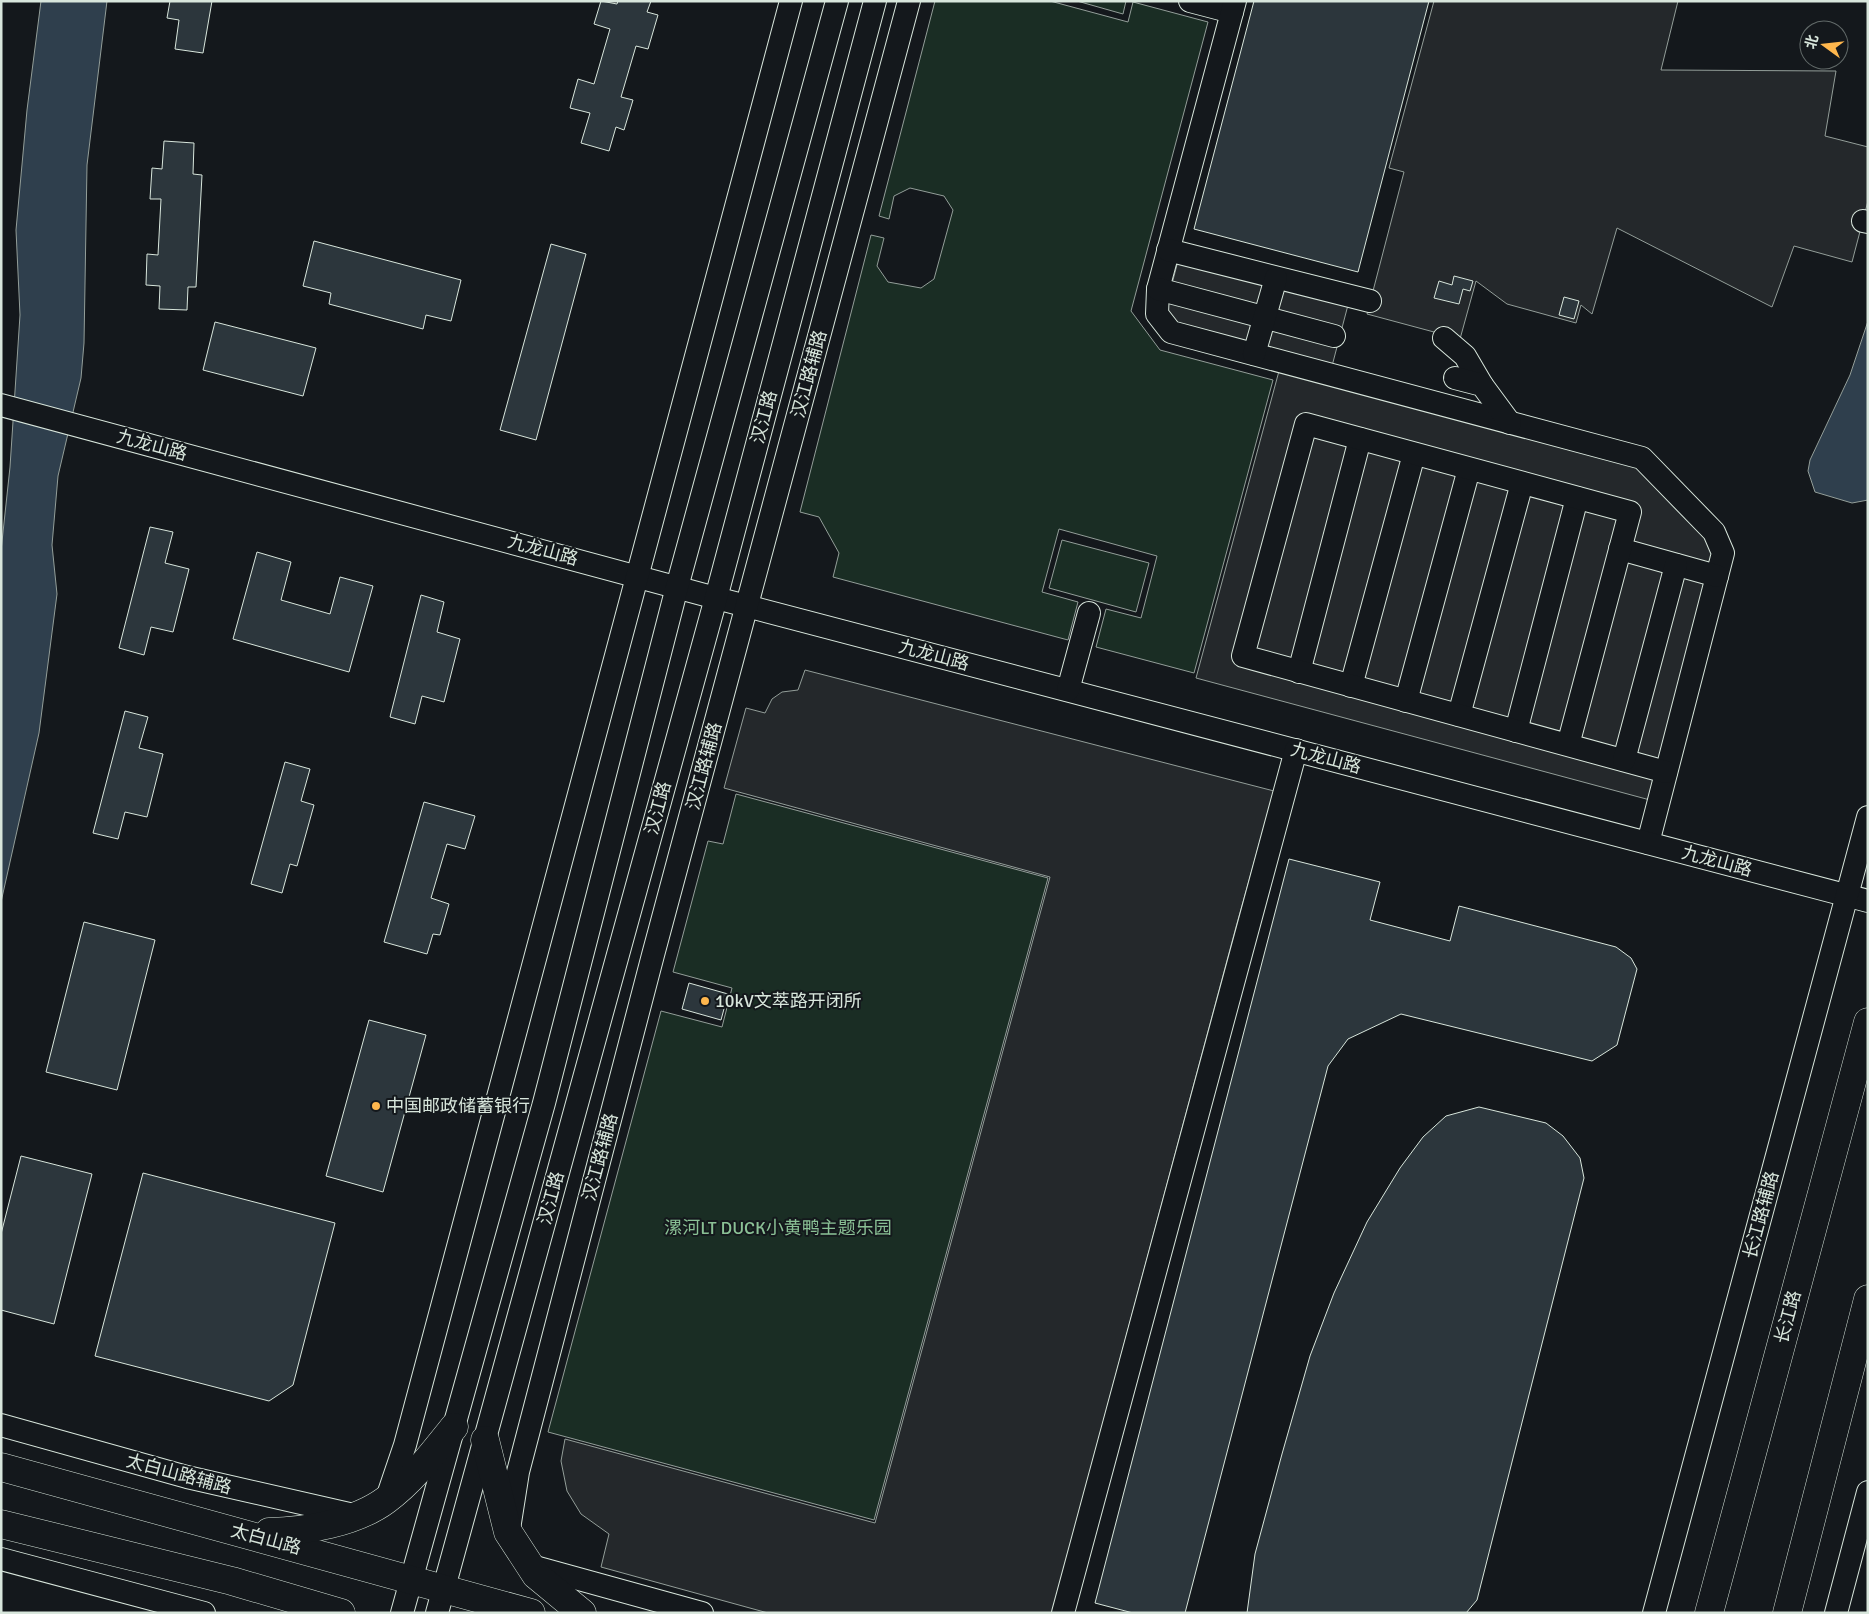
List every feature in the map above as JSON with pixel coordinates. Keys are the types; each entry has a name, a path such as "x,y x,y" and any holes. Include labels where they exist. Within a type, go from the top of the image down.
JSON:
{"main road":[{"name":"长江路","path":"1709,1613 1868,1022"},
{"path":"1787,1613 1868,1299"},
{"path":"246,1533 298,1531 358,1516 386,1501 420,1469 454,1427"},
{"path":"485,1440 508,1532 536,1575 582,1613"},
{"name":"太白山路","path":"1,1467 411,1579 440,1601 531,1613"},
{"path":"1,1524 232,1581 341,1613"},
{"path":"232,1581 275,1613"}],"street":[{"path":"386,1501 410,1427 791,1"},
{"name":"汉江路","path":"402,1613 544,1103 677,586 837,1"},
{"name":"汉江路","path":"440,1601 716,598 876,1"},
{"name":"汉江路辅路","path":"508,1532 518,1472 908,1"},
{"path":"1190,1 1234,7 1158,289 1157,314 1171,332 1642,458 1714,532 1723,553 1648,843"},
{"path":"1168,250 1370,302"},
{"path":"1254,354 1276,278"},
{"path":"1158,289 1334,336"},
{"path":"1444,338 1465,356 1482,385 1510,423"},
{"path":"1455,378 1482,385"},
{"name":"九龙山路","path":"9,407 716,598 1857,898"},
{"path":"1568,745 1630,512 1306,424 1243,656 1666,772"},
{"path":"1299,672 1360,439"},
{"path":"1351,686 1414,454"},
{"path":"1406,701 1469,468"},
{"path":"1459,715 1522,483"},
{"path":"1516,731 1577,498"},
{"path":"1620,549 1717,576"},
{"path":"1624,760 1676,564"},
{"path":"1068,690 1089,614"},
{"path":"1063,1613 1296,750"},
{"name":"长江路辅路","path":"1654,1613 1857,898 1868,817"},
{"name":"太白山路辅路","path":"1,1426 187,1477 358,1516"},
{"path":"1836,1613 1868,1492"},
{"path":"1,1559 204,1613"},
{"path":"528,1565 702,1613"}],"green space":[{"path":"935,1 1050,1 1128,22 1133,2 1208,22 1131,311 1160,350 1273,380 1194,673 1096,647 1106,609 1141,618 1157,556 1059,529 1042,592 1078,602 1068,640 833,577 839,553 819,517 800,512 871,235 884,238 877,266 888,282 921,288 934,279 953,210 944,196 910,188 894,196 889,219 879,216"},
{"path":"1077,1 1126,1 1123,14"},
{"path":"1062,540 1149,563 1136,612 1049,588"},
{"name":"漯河LT DUCK小黄鸭主题乐园","path":"736,794 1048,878 874,1520 548,1432 661,1011 722,1027 732,988 673,972 708,841 723,844"}],"shaded area":[{"path":"1434,1 1678,1 1661,70 1836,71 1825,136 1868,147 1868,201 1852,262 1794,246 1772,307 1617,228 1592,314 1581,305 1576,323 1507,304 1476,281 1460,339 1367,314 1404,172 1389,168"},
{"path":"1178,261 1348,305 1332,366 1176,324 1165,310"},
{"path":"1279,371 1640,468 1707,536 1715,559 1650,800 1196,678"},
{"path":"805,670 1274,791 1052,1613 768,1613 601,1567 609,1534 581,1514 567,1491 561,1461 565,1439 875,1523 1050,877 724,788 746,708 765,713 772,699 782,692 798,690"}],"water":[{"path":"41,1 107,1 87,165 84,343 81,378 58,476 52,545 57,594 39,733 1,902 1,551 10,467 20,315 16,230 27,110"},
{"path":"1868,321 1868,500 1852,503 1815,492 1808,471 1810,460 1850,375"}],"building":[{"path":"170,1 212,1 203,53 175,49 179,20 167,18"},
{"path":"601,1 617,4 618,1 651,1 647,12 658,15 648,49 636,46 621,97 633,100 624,130 616,127 609,151 581,143 590,113 570,108 578,79 594,84 610,29 594,24"},
{"path":"1254,1 1429,1 1358,272 1194,229"},
{"path":"164,141 194,143 193,174 202,175 196,287 188,287 187,310 159,309 160,286 146,285 147,254 158,255 161,199 150,199 152,168 162,169"},
{"path":"314,241 461,280 451,321 426,315 423,329 329,304 331,293 303,286"},
{"path":"551,244 586,254 536,440 500,430"},
{"path":"1454,276 1473,281 1470,291 1463,289 1459,304 1434,298 1439,281 1452,285"},
{"path":"1564,297 1579,301 1574,319 1559,315"},
{"path":"215,322 316,348 303,396 203,370"},
{"path":"150,527 173,532 165,563 189,569 173,632 151,627 144,655 119,648"},
{"path":"257,552 291,562 281,600 330,614 340,577 373,586 349,672 233,639"},
{"path":"421,595 444,602 437,632 460,639 444,702 422,696 415,724 390,717"},
{"path":"125,711 148,717 139,748 163,754 147,817 125,812 118,839 93,833"},
{"path":"285,762 310,769 301,801 314,805 297,866 290,864 282,893 251,884"},
{"path":"424,802 475,816 465,849 447,844 431,898 449,904 440,935 433,934 427,954 384,942"},
{"path":"1289,859 1380,882 1370,920 1450,941 1459,906 1616,947 1631,958 1637,969 1617,1045 1592,1061 1401,1014 1348,1039 1328,1066 1185,1613 1133,1613 1095,1603"},
{"path":"84,922 155,940 117,1090 46,1072"},
{"name":"10kV文萃路开闭所","path":"689,983 728,994 721,1020 682,1009"},
{"name":"中国邮政储蓄银行","path":"369,1020 426,1035 383,1192 326,1176"},
{"path":"1479,1107 1546,1123 1563,1136 1580,1158 1584,1178 1477,1600 1466,1613 1247,1613 1255,1554 1282,1454 1310,1356 1334,1293 1367,1222 1400,1168 1423,1137 1446,1116"},
{"path":"21,1156 92,1174 54,1324 1,1310 1,1234"},
{"path":"143,1173 335,1223 293,1385 269,1401 95,1356"}],"place":[{"name":"10kV文萃路开闭所","path":"705,1001"},
{"name":"中国邮政储蓄银行","path":"376,1106"}]}
